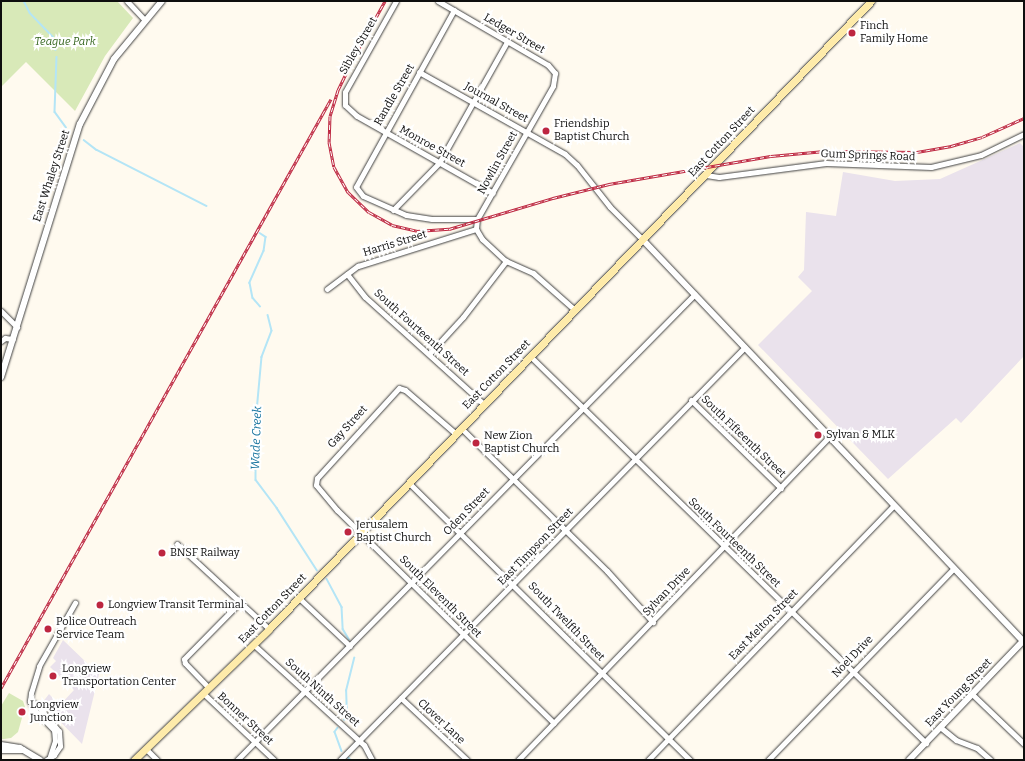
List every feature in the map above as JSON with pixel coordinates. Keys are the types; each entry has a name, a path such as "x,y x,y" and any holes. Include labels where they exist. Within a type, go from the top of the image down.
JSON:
{"main road":[{"name":"East Cotton Street","path":"134,760 269,629 530,356 706,175 871,1"}],"street":[{"path":"127,1 144,19"},
{"name":"East Whaley Street","path":"1,377 80,124 111,64 144,19 162,1"},
{"name":"Sibley Street","path":"344,103 346,89 396,1"},
{"name":"Ledger Street","path":"438,1 550,66 555,74"},
{"name":"Randle Street","path":"393,210 357,191 357,183 454,10"},
{"path":"393,210 439,163 507,42"},
{"name":"Journal Street","path":"419,72 527,132 570,158 610,207 643,240"},
{"name":"Nowlin Street","path":"477,219 553,86 555,74"},
{"name":"Monroe Street","path":"344,103 352,113 493,193"},
{"name":"Gum Springs Road","path":"706,175 719,177 826,163 931,167 981,155 1024,134"},
{"path":"393,210 432,219 477,219 476,229 482,239 506,261 533,273 575,310"},
{"name":"Harris Street","path":"327,290 358,266 476,229"},
{"path":"643,240 1024,641"},
{"path":"430,353 463,317 506,261"},
{"name":"South Fourteenth Street","path":"347,274 365,297 430,353 484,404"},
{"name":"Oden Street","path":"237,760 306,692 695,294"},
{"path":"1,311 16,327"},
{"path":"1,341 5,338 13,339"},
{"name":"East Timpson Street","path":"340,760 514,584 691,400 745,347"},
{"name":"South Fourteenth Street","path":"530,356 724,548 926,743"},
{"name":"Gay Street","path":"315,483 360,428 400,387 459,431"},
{"name":"South Fifteenth Street","path":"691,400 781,488"},
{"path":"459,431 566,530 653,622"},
{"name":"Sylvan Drive","path":"518,760 653,622 829,437"},
{"name":"South Twelfth Street","path":"409,482 514,584 602,674 690,760"},
{"name":"South Eleventh Street","path":"315,483 334,507 554,723"},
{"name":"East Melton Street","path":"648,760 894,505"},
{"path":"177,544 269,629"},
{"name":"Noel Drive","path":"768,760 954,568"},
{"path":"299,598 350,646"},
{"path":"209,688 185,664 184,659 240,602"},
{"path":"48,758 54,755 60,746 59,732 37,705 30,701 40,666 75,603"},
{"name":"East Young Street","path":"910,760 1024,641"},
{"name":"South Ninth Street","path":"254,644 359,741 372,760"},
{"name":"Bonner Street","path":"203,693 274,760"},
{"path":"972,694 1024,744"},
{"name":"Clover Lane","path":"401,698 467,760"},
{"path":"940,727 956,740 976,748 991,760"},
{"path":"1,745 23,750 40,760"},
{"path":"146,749 157,760"},
{"path":"1,750 17,752 23,750"}],"shaded area":[{"path":"1020,143 1024,147 1024,356 961,423 956,418 888,479 758,345 812,291 798,277 804,270 806,212 836,216 843,172 895,181 940,179"},
{"path":"63,640 88,664 101,666 82,744 42,703 49,694 60,705 74,690 50,667 56,661 53,658"}],"green space":[{"name":"Teague Park","path":"1,1 117,1 133,18 105,56 75,111 26,62 1,87"},
{"path":"9,693 23,701 25,707 18,732 11,738 1,739 1,706"}],"waterway":[{"name":"Wade Creek","path":"24,1 30,13 53,37 56,50"},
{"name":"Wade Creek","path":"57,57 55,112 66,127"},
{"name":"Wade Creek","path":"84,140 97,150 207,206"},
{"name":"Wade Creek","path":"260,233 266,237 264,251 250,283 253,298 260,306"},
{"name":"Wade Creek","path":"268,315 272,331 262,357 256,423 256,480 277,508 317,570"},
{"name":"Wade Creek","path":"327,579 342,607 343,629 349,639"},
{"name":"Wade Creek","path":"344,720 347,716 346,691 354,658"},
{"name":"Wade Creek","path":"338,728 335,732 342,751"},
{"name":"Wade Creek","path":"348,757 351,760"}],"railway":[{"path":"354,57 385,1"},
{"path":"356,53 338,90 330,116 329,142 334,167 348,192 369,212 392,225 417,231 449,229 553,198 609,184 771,156 825,151 917,152 951,146 982,137 1024,118"},
{"path":"1,688 331,99"}],"place":[{"name":"Finch Family Home","path":"852,33"},
{"name":"Friendship Baptist Church","path":"546,131"},
{"name":"Sylvan & MLK","path":"818,435"},
{"name":"New Zion Baptist Church","path":"476,443"},
{"name":"Jerusalem Baptist Church","path":"348,532"},
{"name":"BNSF Railway","path":"162,553"},
{"name":"Longview Transit Terminal","path":"100,605"},
{"name":"Police Outreach Service Team","path":"48,629"},
{"name":"Longview Transportation Center","path":"53,676"},
{"name":"Longview Junction","path":"22,712"}]}
